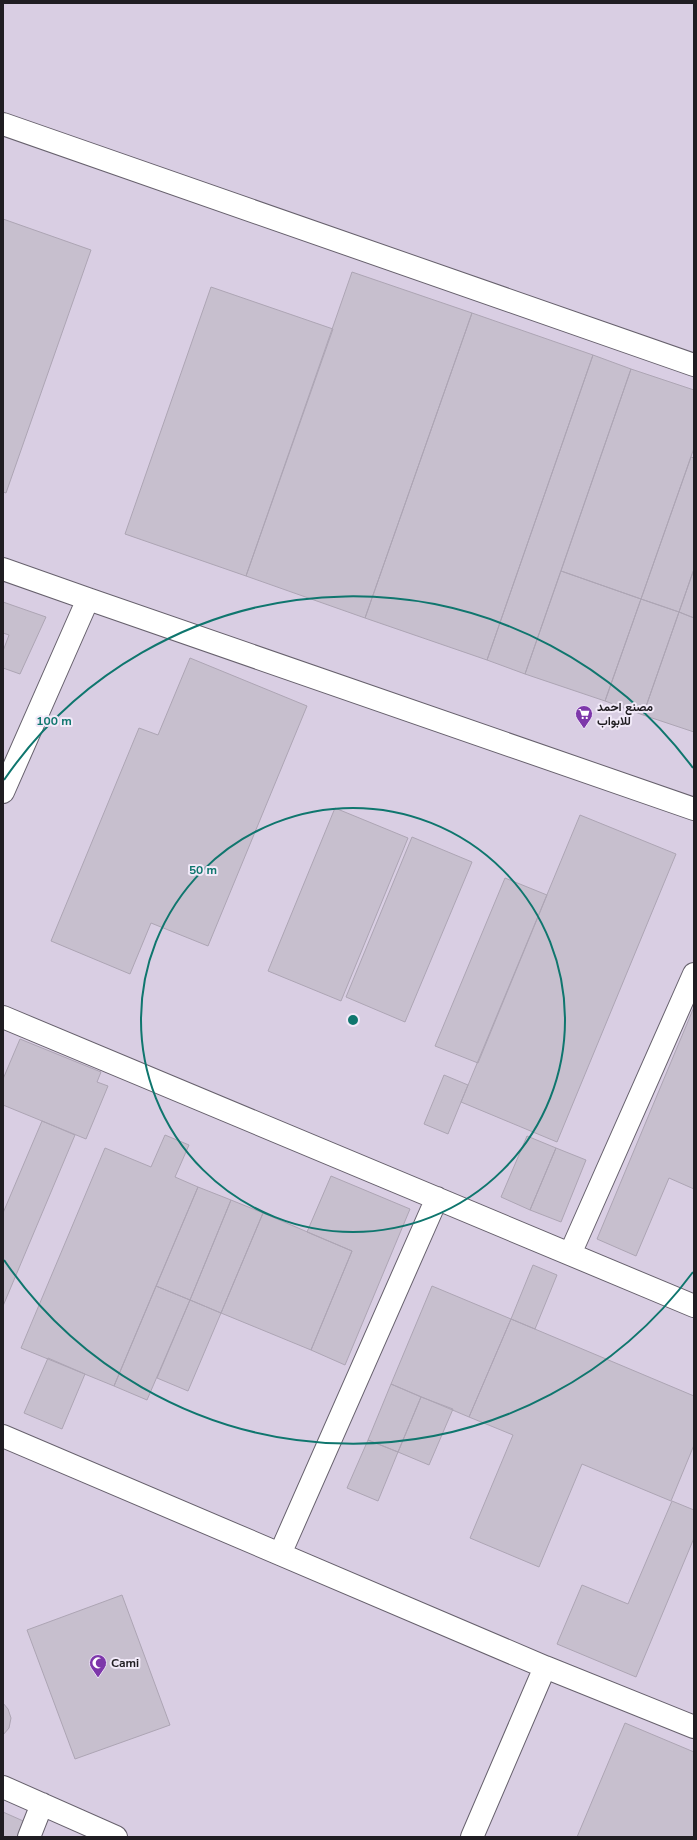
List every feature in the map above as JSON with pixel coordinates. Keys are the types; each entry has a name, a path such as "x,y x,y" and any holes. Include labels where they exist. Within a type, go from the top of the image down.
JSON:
{"street":[{"path":"3,124 694,365"},
{"path":"3,569 694,809"},
{"path":"3,792 88,599"},
{"path":"570,1254 694,974"},
{"path":"3,1017 694,1306"},
{"path":"280,1554 437,1198"},
{"path":"3,1436 545,1666 694,1727"},
{"path":"472,1837 545,1666"},
{"path":"3,1787 116,1837"},
{"path":"29,1837 42,1804"}],"shaded area":[{"path":"3,3 694,3 694,1837 3,1837"}],"building":[{"path":"3,219 91,250 6,493 3,492"},
{"path":"352,272 472,313 365,618 246,576"},
{"path":"211,287 333,329 246,576 125,534"},
{"path":"472,313 593,355 487,660 365,618"},
{"path":"593,355 631,369 525,674 487,660"},
{"path":"631,369 694,390 694,448 641,599 561,571"},
{"path":"691,457 694,458 694,569 679,612 641,599"},
{"path":"694,569 694,618 679,612"},
{"path":"561,571 641,599 605,701 525,674"},
{"path":"641,599 679,612 643,715 605,701"},
{"path":"3,602 46,617 20,674 3,668 3,651 9,635 3,633"},
{"path":"679,612 694,618 694,732 643,715"},
{"path":"190,658 307,706 208,946 151,923 130,974 51,941 139,728 158,735"},
{"path":"335,808 408,838 341,1001 268,971"},
{"path":"580,815 676,854 557,1142 461,1102"},
{"path":"412,837 472,862 405,1022 346,997"},
{"path":"505,878 547,895 478,1063 435,1046"},
{"path":"694,1007 694,1189 669,1178 636,1256 597,1239"},
{"path":"20,1039 101,1072 97,1082 108,1086 86,1139 3,1105 3,1079"},
{"path":"444,1075 468,1085 448,1134 424,1124"},
{"path":"42,1121 75,1135 3,1306 3,1213"},
{"path":"165,1135 189,1145 175,1177 198,1187 114,1386 21,1348 105,1148 151,1167"},
{"path":"527,1136 556,1148 530,1210 501,1197"},
{"path":"556,1148 586,1160 561,1222 530,1210"},
{"path":"331,1176 410,1209 345,1365 311,1350 352,1251 307,1232"},
{"path":"198,1187 231,1200 190,1300 156,1286"},
{"path":"231,1200 263,1213 221,1313 190,1300"},
{"path":"263,1213 352,1251 311,1350 221,1313"},
{"path":"533,1265 557,1275 535,1329 511,1319"},
{"path":"156,1286 190,1300 147,1400 114,1386"},
{"path":"432,1286 511,1319 469,1417 391,1384"},
{"path":"190,1300 221,1313 188,1391 157,1378"},
{"path":"511,1319 694,1396 694,1445 671,1501 582,1464 539,1567 470,1538 513,1435 469,1417"},
{"path":"48,1358 85,1374 62,1429 24,1413"},
{"path":"391,1384 421,1397 398,1452 368,1440"},
{"path":"421,1397 453,1409 429,1465 398,1452"},
{"path":"368,1440 398,1452 378,1501 347,1488"},
{"path":"672,1501 694,1510 694,1538 636,1677 557,1644 582,1585 628,1604"},
{"name":"Cami","path":"122,1595 170,1725 75,1759 27,1630"},
{"path":"3,1703 8,1709 11,1718 9,1728 3,1735"},
{"path":"625,1723 694,1752 694,1837 577,1837"},
{"path":"3,1812 30,1824 25,1837 3,1837"}],"place":[{"name":"مصنع احمد للابواب","path":"584,729"},
{"name":"Cami","path":"98,1678"}]}
